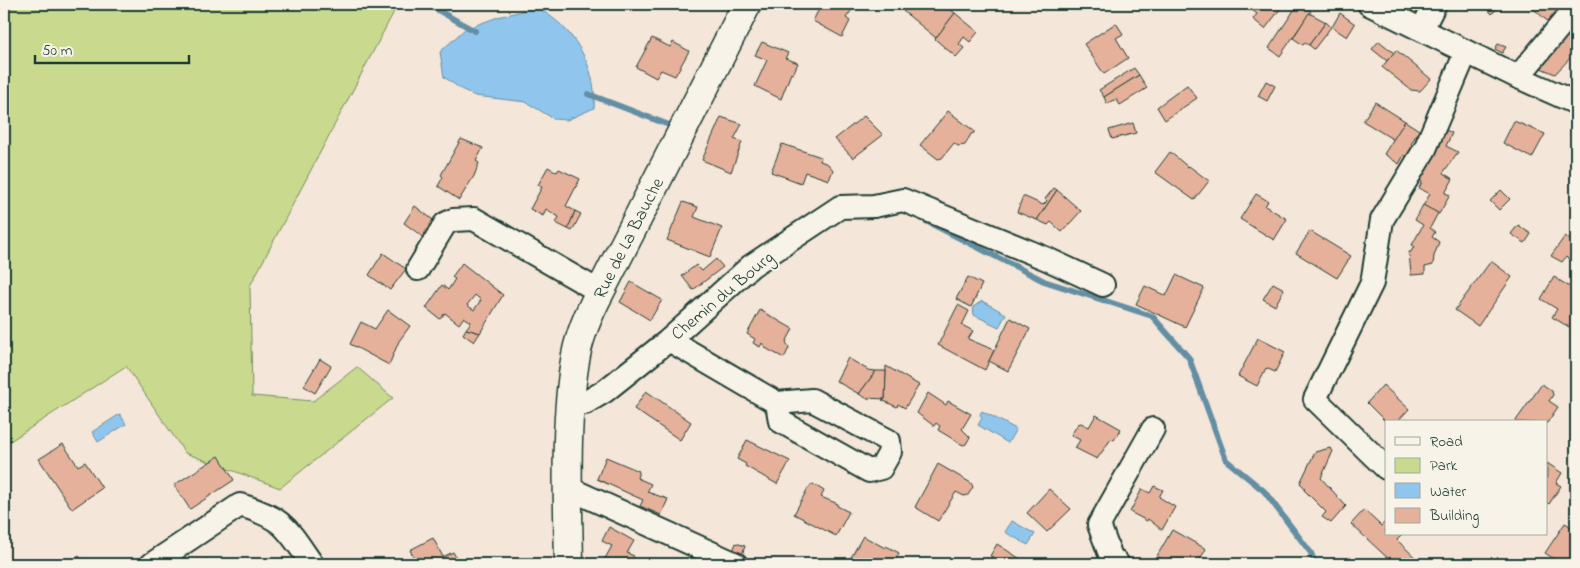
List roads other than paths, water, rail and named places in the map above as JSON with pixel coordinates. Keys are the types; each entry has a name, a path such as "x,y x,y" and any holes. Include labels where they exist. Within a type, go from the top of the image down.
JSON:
{"street":[{"name":"Rue de La Bauche","path":"569,564 568,488 571,405 576,355 590,314 600,292 747,4"},
{"path":"1369,4 1518,77 1576,103"},
{"path":"1422,29 1435,4"},
{"path":"1518,77 1576,7"},
{"path":"1385,467 1315,399 1372,283 1382,220 1425,149 1466,52"},
{"name":"Chemin du Bourg","path":"571,405 584,403 605,391 669,340 751,266 840,207 874,206 903,200 1047,259 1103,285"},
{"path":"418,269 445,224 453,220 474,219 600,292"},
{"path":"669,340 777,403 812,400 889,441 890,452 882,468 869,471 780,420 777,403"},
{"path":"1118,564 1111,557 1099,525 1153,429"},
{"path":"568,488 736,564"},
{"path":"152,564 240,505 266,513 286,526 312,564"}],"water":[{"path":"538,7 565,29 584,56 594,87 594,108 567,120 554,119 526,102 475,96 444,77 440,52 465,29 498,17"},
{"path":"982,301 1006,314 999,327 974,315 973,307"},
{"path":"982,411 1016,429 1008,443 978,425 982,418 980,414"},
{"path":"120,414 126,424 98,442 92,432"},
{"path":"1012,521 1035,534 1028,545 1005,532"}],"waterway":[{"path":"427,4 475,31"},
{"path":"588,94 669,125"},
{"path":"926,221 1044,281 1152,316 1189,358 1226,460 1264,491 1311,553 1315,564"}]}
